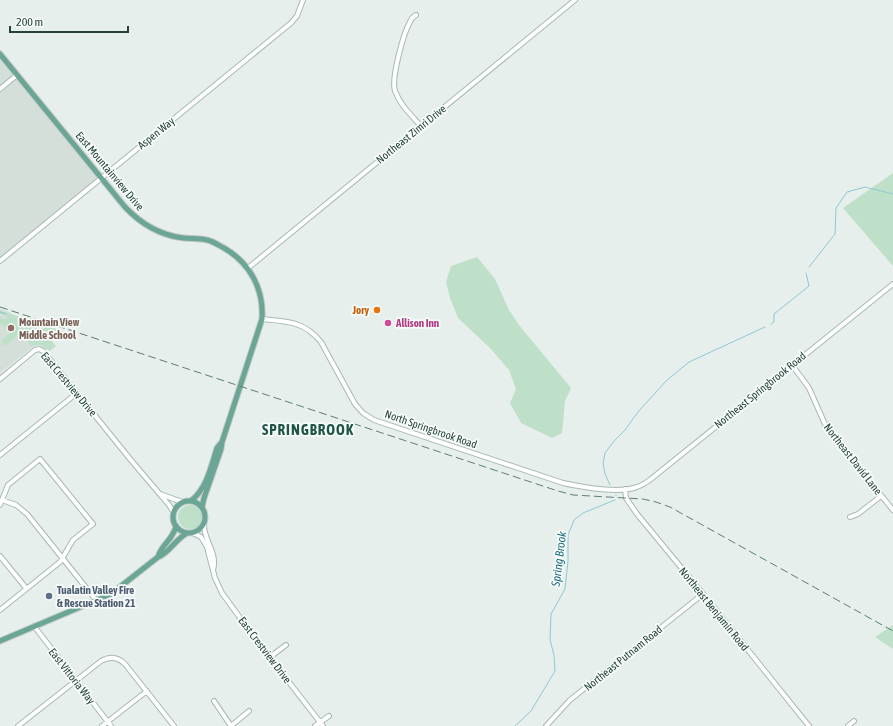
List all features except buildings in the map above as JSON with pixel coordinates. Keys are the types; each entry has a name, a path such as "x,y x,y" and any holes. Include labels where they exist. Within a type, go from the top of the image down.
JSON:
{"main road":[{"name":"East Mountainview Drive","path":"0,54 139,222 167,235 207,240 215,243 235,255 248,268 262,301 262,319"},
{"path":"202,507 222,449 222,442 262,319"},
{"path":"191,501 204,487 217,448 222,442"},
{"path":"191,501 202,507 206,515 204,525 193,533 182,532 176,526 173,519 174,513 177,506 182,502 191,501"},
{"path":"158,557 159,552 173,534 176,526"},
{"path":"0,641 116,590 158,557 162,556 179,538 187,533"}],"street":[{"name":"Aspen Way","path":"0,261 291,23 297,16 303,0"},
{"name":"Northeast Zimri Drive","path":"248,268 575,0"},
{"path":"416,15 409,22 402,41 393,85 399,99 421,126"},
{"path":"0,89 17,75"},
{"name":"Northeast Springbrook Road","path":"625,489 640,486 651,479 893,284"},
{"name":"North Springbrook Road","path":"262,319 297,324 310,330 321,342 355,404 363,413 374,420 563,483 588,488 625,489"},
{"name":"East Crestview Drive","path":"0,379 34,351 39,349 44,352 174,513"},
{"name":"Northeast David Lane","path":"792,365 809,388 831,434 893,510"},
{"path":"0,455 77,393"},
{"path":"0,610 63,558 73,540 92,524 40,459 8,485 1,502 16,505 21,508 63,558 96,600"},
{"name":"Northeast Benjamin Road","path":"625,489 626,498 637,514 809,726"},
{"name":"East Crestview Drive","path":"160,494 182,502"},
{"path":"850,517 858,514 881,496"},
{"name":"East Crestview Drive","path":"204,525 214,554 215,565 213,571"},
{"name":"East Crestview Drive","path":"193,533 201,537 208,547 216,582 220,589 322,724"},
{"path":"0,556 26,588"},
{"name":"Northeast Putnam Road","path":"546,726 570,700 703,594"},
{"name":"East Vittoria Way","path":"34,626 111,726"},
{"path":"270,657 286,644"},
{"path":"18,726 104,660 116,658 125,664 174,726"},
{"path":"102,726 146,691"},
{"path":"214,701 231,726 250,711"},
{"path":"315,726 322,724 329,716"},
{"path":"848,726 854,721"}],"shaded area":[{"path":"0,53 102,178 0,261"},
{"name":"Mountain View Middle School","path":"0,309 9,312 35,345 0,373"}],"green space":[{"path":"893,173 893,266 843,208"},
{"path":"477,257 495,279 509,310 519,325 571,388 565,401 562,433 552,438 521,423 510,403 516,389 509,370 490,348 458,318 450,298 446,282 451,266"},
{"path":"0,310 74,335 73,337 64,340 58,335 51,340 56,346 50,351 40,345 32,346 20,334 5,346 1,341 10,333 2,324 0,326 0,318 6,319 7,316 0,313"},
{"path":"185,505 195,505 202,512 202,522 195,529 185,529 178,522 178,512"},
{"path":"893,625 893,649 875,637"}],"waterway":[{"name":"Spring Brook","path":"809,267 835,234 836,208 847,192 865,187 893,194"},
{"name":"Spring Brook","path":"771,324 774,322 774,314 809,286 806,273"},
{"path":"0,312 6,314"},
{"name":"Spring Brook","path":"610,485 605,474 603,463 605,453 638,412 666,381 689,362 765,327"},
{"name":"Spring Brook","path":"515,726 531,711 555,671 554,655 550,640 551,614 565,589 568,561 568,535 574,520 583,513 615,500"}],"railway":[{"path":"0,307 558,491 573,495 643,499 670,507 893,631"}],"place":[{"name":"Jory","path":"377,310"},
{"name":"Allison Inn","path":"388,323"},
{"name":"Mountain View Middle School","path":"11,328"},
{"name":"Tualatin Valley Fire & Rescue Station 21","path":"49,596"}],"district":[{"name":"SPRINGBROOK","path":"308,429"}]}
